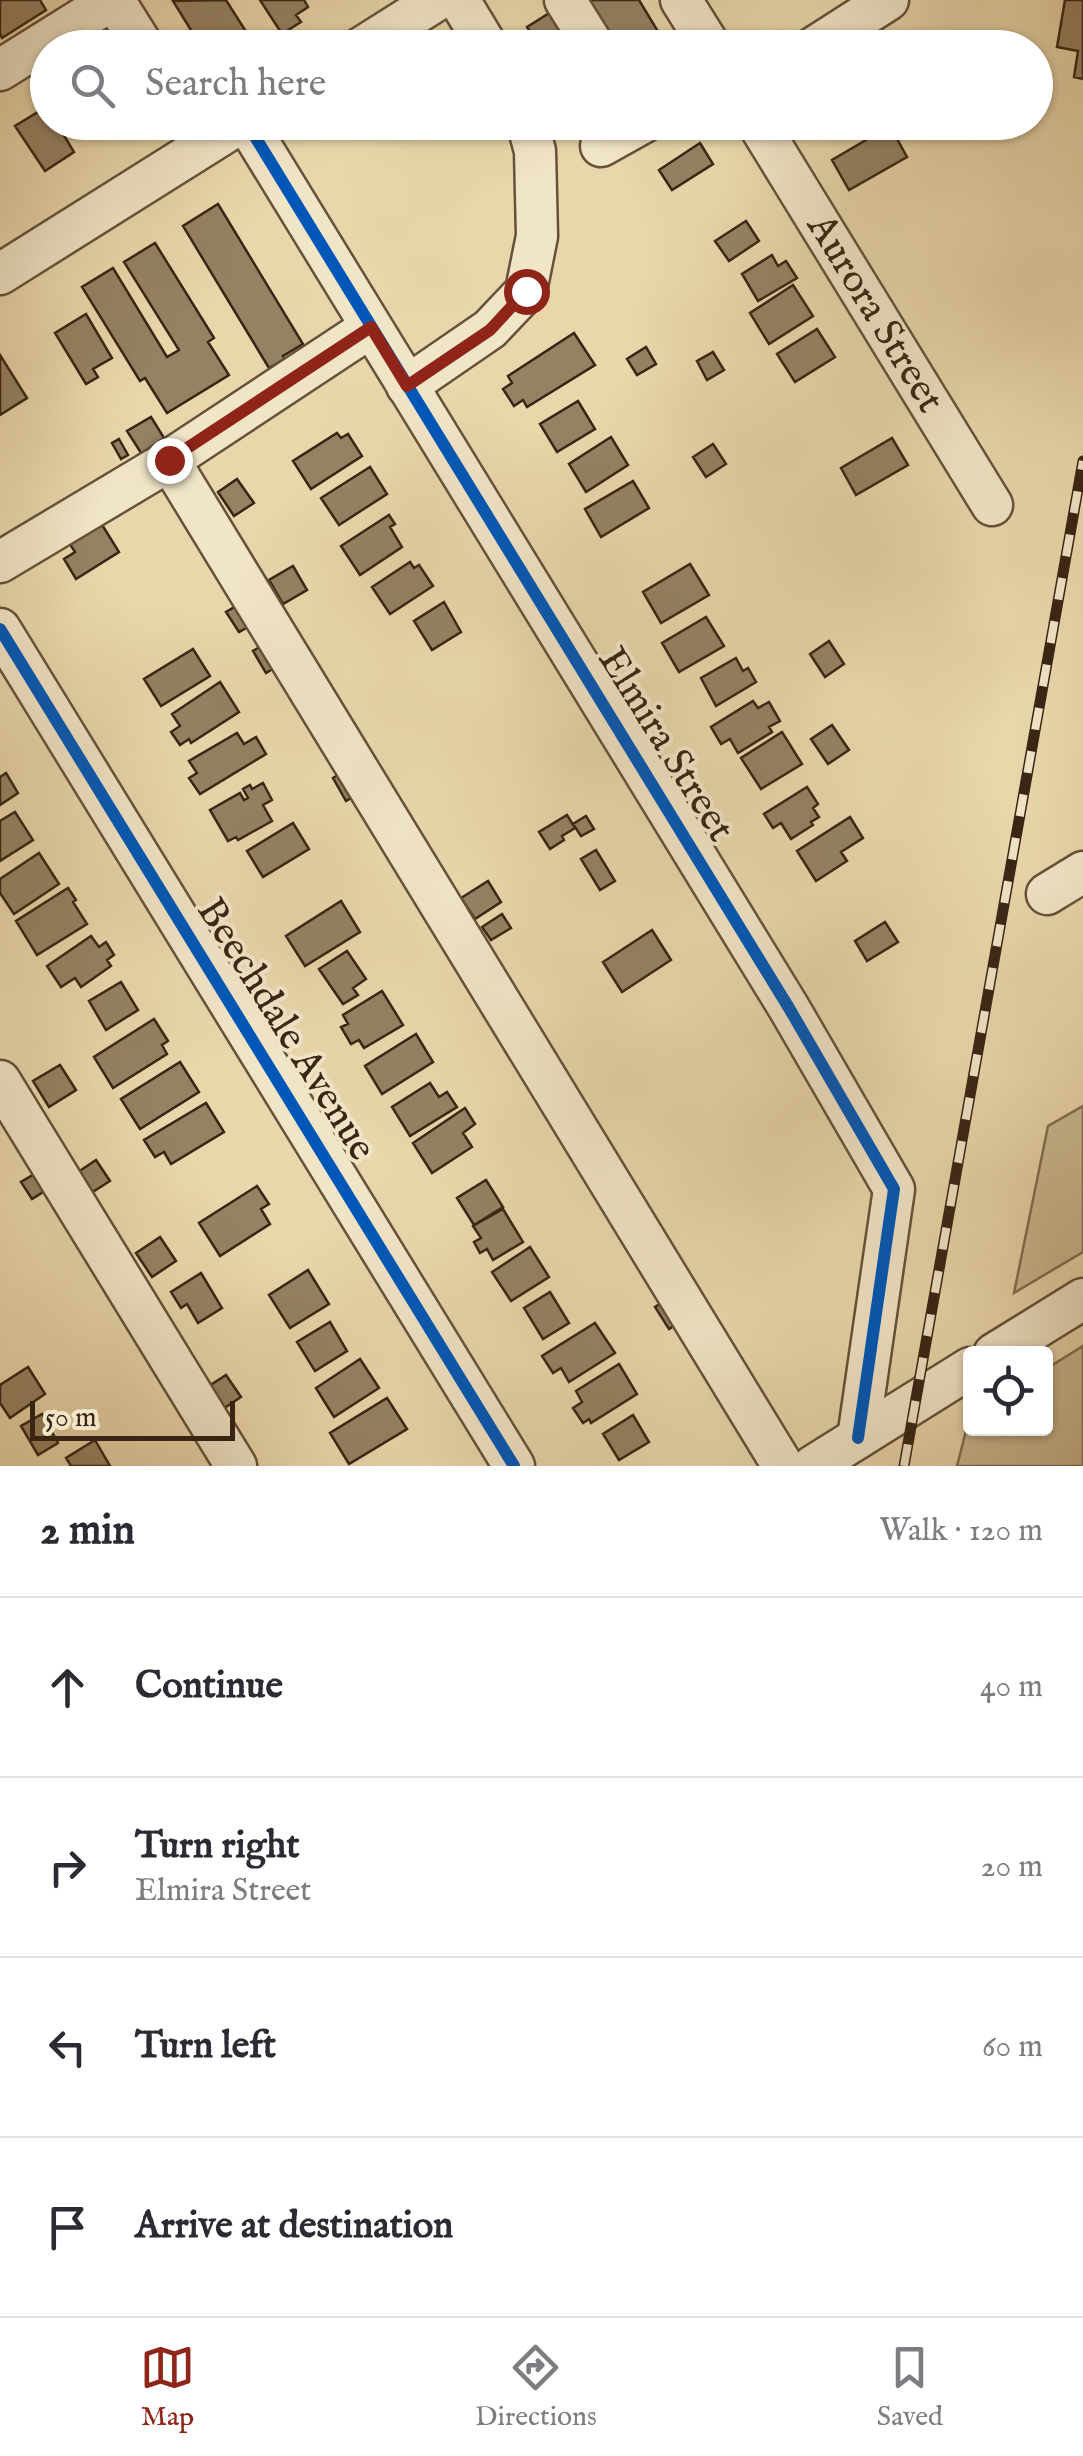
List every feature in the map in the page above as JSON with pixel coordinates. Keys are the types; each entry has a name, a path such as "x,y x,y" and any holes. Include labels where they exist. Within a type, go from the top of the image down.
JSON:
{"street":[{"path":"65,30 113,0 132,30"},
{"path":"389,30 436,0"},
{"path":"458,0 477,30"},
{"path":"565,0 584,30"},
{"path":"682,0 700,30"},
{"path":"841,30 888,0"},
{"path":"0,70 30,51"},
{"path":"0,274 190,140"},
{"name":"Elmira Street","path":"255,140 788,1008 894,1189 858,1438"},
{"path":"407,386 490,330 526,291 537,236 533,140"},
{"path":"601,146 612,140"},
{"name":"Aurora Street","path":"768,140 992,505"},
{"path":"0,562 169,460 371,327"},
{"path":"169,460 783,1466"},
{"name":"Beechdale Avenue","path":"0,628 514,1466"},
{"path":"1047,894 1083,872"},
{"path":"0,1081 236,1466"},
{"path":"1007,1346 1083,1299"},
{"path":"813,1466 963,1372"}],"shaded area":[{"path":"1083,1106 1083,1252 1014,1293 1048,1126"},
{"path":"1083,1346 1083,1466 957,1466 965,1436 1053,1436 1053,1365"}],"building":[{"path":"0,0 40,0 46,10 2,38"},
{"path":"226,0 245,30 191,30 173,1"},
{"path":"260,0 304,0 308,7 296,15 301,22 288,30 279,30"},
{"path":"588,0 639,0 657,30 606,30"},
{"path":"1065,0 1083,0 1083,79 1074,77 1078,51 1057,47"},
{"path":"551,12 566,30 529,30 527,27"},
{"path":"30,117 30,140 67,140 74,152 45,171 15,126"},
{"path":"866,140 898,140 907,157 849,190 832,160"},
{"path":"700,143 713,164 672,190 659,170"},
{"path":"218,204 303,344 269,368 183,226"},
{"path":"746,221 759,241 729,261 715,241"},
{"path":"155,243 214,338 208,342 229,375 167,413 145,378 140,381 82,287 113,268 167,357 179,350 124,262"},
{"path":"772,255 778,266 786,261 797,278 758,301 742,274"},
{"path":"793,285 813,316 769,344 750,313"},
{"path":"86,314 112,358 93,369 98,377 86,384 55,333"},
{"path":"817,329 835,357 795,382 777,354"},
{"path":"574,333 595,365 527,407 523,400 514,406 503,389 512,383 508,376"},
{"path":"646,347 656,364 637,375 627,359"},
{"path":"713,352 724,370 707,380 697,361"},
{"path":"0,355 27,398 0,415"},
{"path":"578,401 595,429 557,452 540,424"},
{"path":"151,417 166,441 143,456 127,431"},
{"path":"337,433 341,438 348,434 362,456 311,489 293,461"},
{"path":"611,437 628,465 586,492 569,464"},
{"path":"892,438 908,465 856,495 841,468"},
{"path":"119,439 128,455 121,459 112,443"},
{"path":"713,444 726,464 706,477 693,457"},
{"path":"370,467 387,494 339,525 321,498"},
{"path":"237,479 254,503 234,516 218,492"},
{"path":"633,481 649,508 601,537 585,509"},
{"path":"96,515 119,552 76,579 64,559 75,552 64,535"},
{"path":"389,515 395,524 390,527 402,547 360,575 341,546"},
{"path":"410,562 414,568 419,565 433,586 390,614 372,587"},
{"path":"690,564 709,595 661,623 643,592"},
{"path":"293,566 307,590 283,604 269,580"},
{"path":"250,598 262,619 239,632 226,612"},
{"path":"444,602 461,632 432,650 414,621"},
{"path":"706,617 724,646 679,672 662,643"},
{"path":"274,638 287,660 266,673 253,651"},
{"path":"829,641 844,664 825,677 810,654"},
{"path":"193,649 210,676 161,706 144,679"},
{"path":"736,658 756,682 716,706 701,678"},
{"path":"220,682 239,712 191,743 189,739 180,745 171,732 180,726 172,714"},
{"path":"753,701 758,708 769,702 780,721 769,727 772,732 738,753 730,739 721,744 711,727"},
{"path":"832,725 849,750 828,764 811,739"},
{"path":"782,732 802,764 761,789 741,758"},
{"path":"237,733 244,744 256,737 266,754 200,794 189,778 197,773 189,761"},
{"path":"352,767 366,789 346,801 333,778"},
{"path":"6,773 18,793 0,805 0,777"},
{"path":"263,783 272,800 263,805 272,821 238,840 236,837 228,841 210,810 240,793 244,800 248,798 243,789"},
{"path":"807,787 818,804 813,808 819,817 791,839 781,823 773,828 764,814"},
{"path":"15,812 33,840 0,861 0,821"},
{"path":"567,815 575,828 550,849 539,832"},
{"path":"586,816 594,829 581,836 573,824"},
{"path":"850,817 863,838 841,852 847,861 816,881 797,851"},
{"path":"293,823 309,849 263,877 247,851"},
{"path":"596,850 615,881 600,890 581,859"},
{"path":"39,853 59,884 14,914 0,893 0,879"},
{"path":"488,881 501,902 475,919 461,898"},
{"path":"68,888 87,924 37,955 16,921"},
{"path":"341,901 360,932 305,966 286,936"},
{"path":"502,914 511,928 491,940 482,927"},
{"path":"885,922 898,942 867,961 855,941"},
{"path":"652,930 671,960 622,992 603,962"},
{"path":"91,936 99,947 106,942 114,955 107,960 111,966 81,987 75,978 61,987 47,966"},
{"path":"347,951 366,979 353,988 358,995 343,1004 319,969"},
{"path":"121,982 138,1010 106,1030 89,1001"},
{"path":"382,991 403,1025 364,1048 359,1040 351,1044 341,1027 348,1024 343,1015"},
{"path":"154,1019 168,1041 162,1045 167,1054 113,1088 94,1057"},
{"path":"416,1034 433,1062 382,1094 365,1066"},
{"path":"180,1062 199,1092 140,1129 121,1099"},
{"path":"60,1065 76,1090 49,1107 33,1081"},
{"path":"430,1083 439,1097 447,1092 457,1107 410,1136 392,1107"},
{"path":"206,1103 224,1132 171,1164 164,1152 155,1157 144,1140"},
{"path":"465,1108 475,1124 463,1133 472,1147 432,1173 413,1143"},
{"path":"96,1160 110,1181 88,1195 75,1174"},
{"path":"41,1170 51,1187 32,1199 21,1182"},
{"path":"486,1180 503,1207 474,1225 457,1198"},
{"path":"257,1186 269,1204 261,1209 270,1224 220,1256 199,1223"},
{"path":"503,1209 523,1242 493,1260 487,1249 480,1253 474,1242 481,1238 473,1226"},
{"path":"160,1237 176,1261 152,1277 136,1253"},
{"path":"530,1247 549,1277 511,1301 492,1272"},
{"path":"308,1270 329,1304 290,1328 269,1295"},
{"path":"201,1273 222,1308 198,1323 187,1304 181,1308 171,1292"},
{"path":"550,1292 569,1323 543,1339 524,1308"},
{"path":"676,1294 690,1316 669,1329 655,1307"},
{"path":"330,1322 347,1351 315,1371 297,1342"},
{"path":"595,1323 615,1353 569,1382 561,1368 553,1373 542,1356"},
{"path":"360,1359 379,1388 334,1417 316,1388"},
{"path":"619,1364 637,1394 591,1423 589,1419 583,1423 573,1408 582,1402 576,1391"},
{"path":"28,1367 45,1394 10,1418 0,1403 0,1385"},
{"path":"226,1375 241,1397 220,1411 206,1388"},
{"path":"387,1398 407,1429 349,1464 330,1433"},
{"path":"42,1414 58,1443 38,1455 21,1426"},
{"path":"633,1415 649,1442 619,1460 603,1434"},
{"path":"95,1440 110,1466 71,1466 66,1458"}],"railway":[{"path":"904,1466 1083,461"}],"cycle path":[{"path":"257,140 789,1008 894,1189 858,1438"},
{"path":"0,629 514,1466"}],"route":[{"path":"169,460 371,327 407,386 490,330 526,291"}]}
